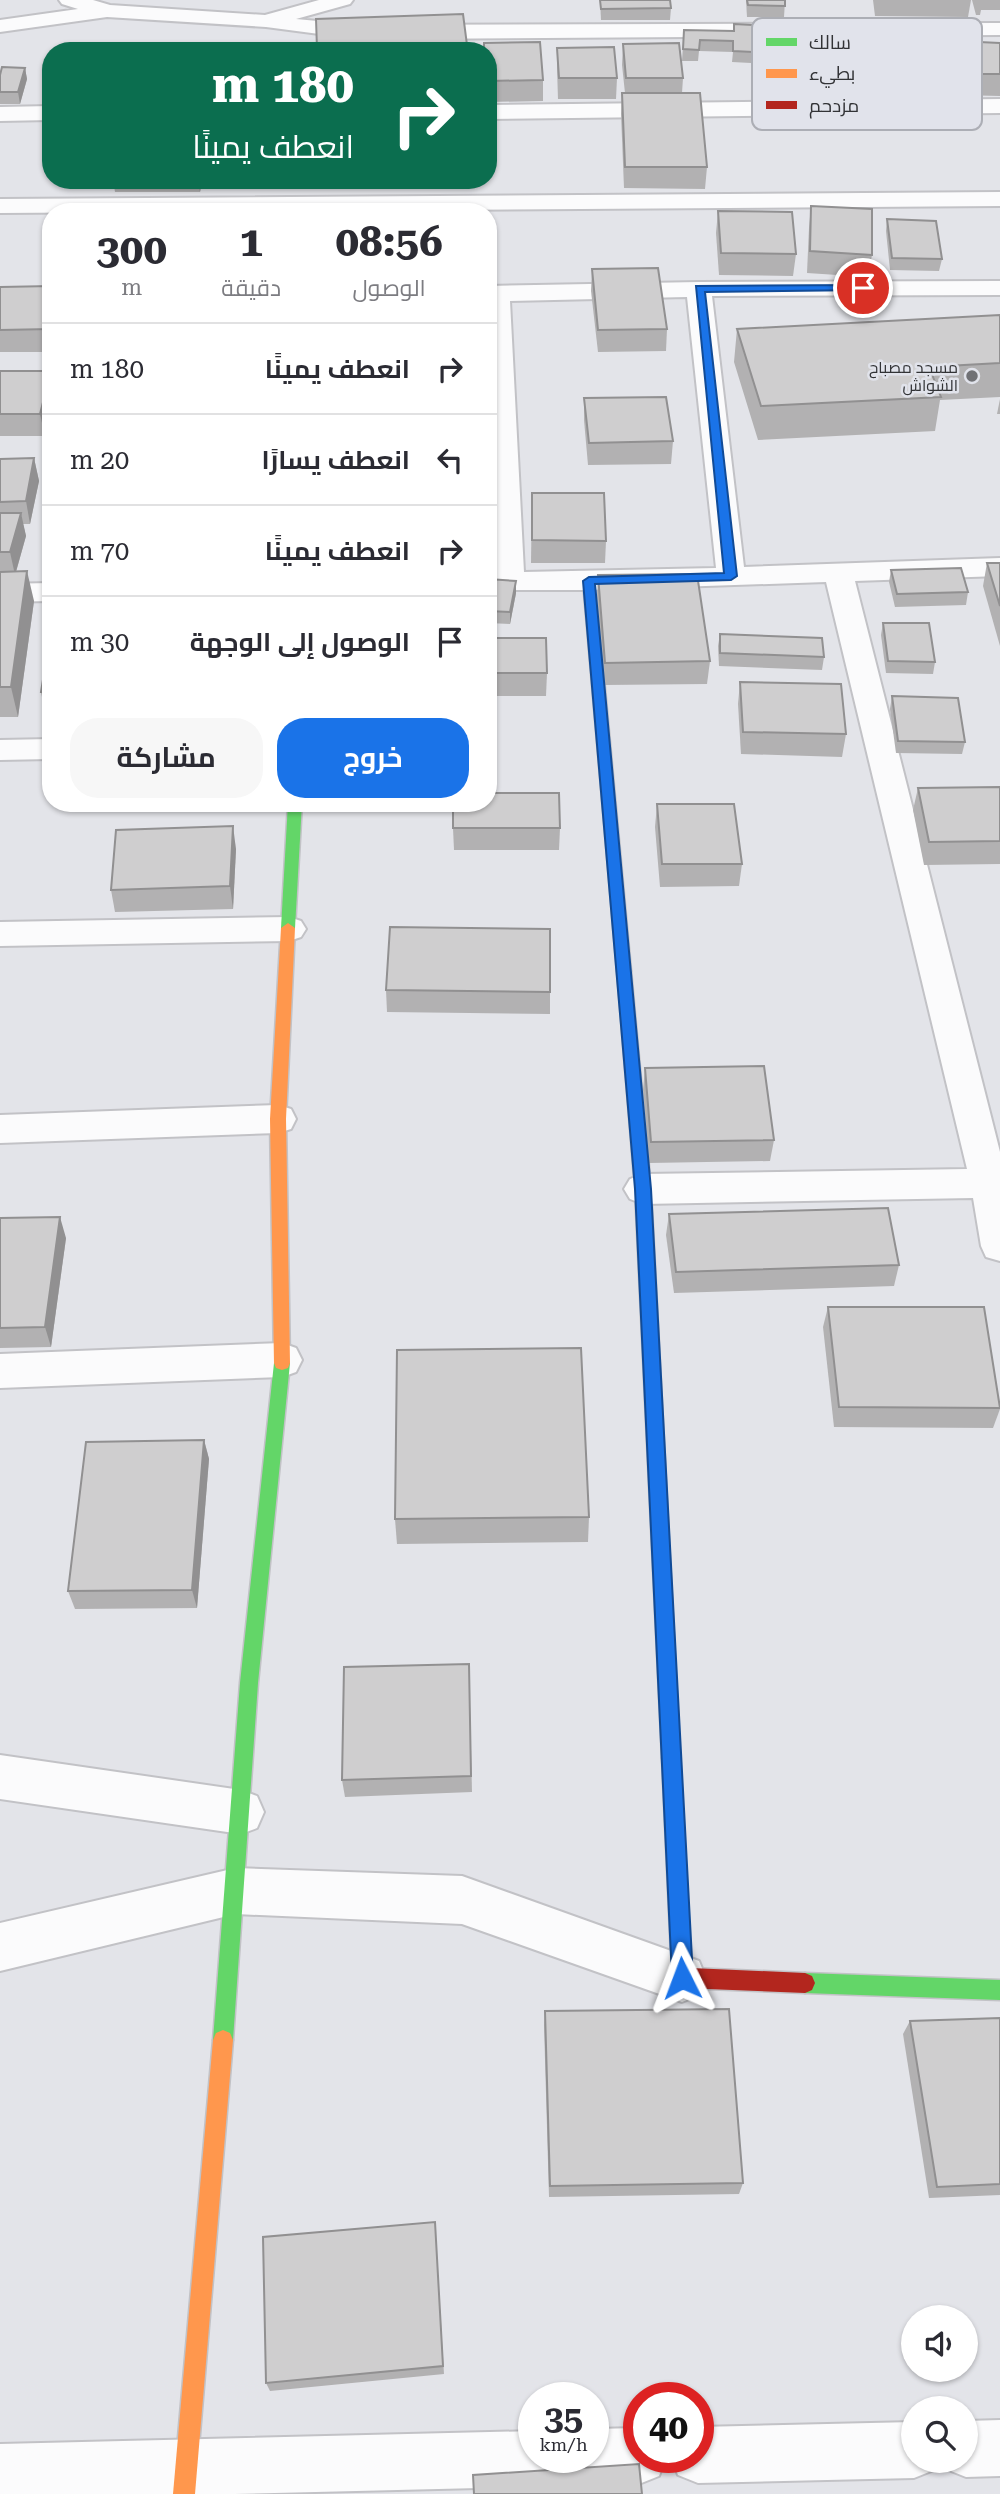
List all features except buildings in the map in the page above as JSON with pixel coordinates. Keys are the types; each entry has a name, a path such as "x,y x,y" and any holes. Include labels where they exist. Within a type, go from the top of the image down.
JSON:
{"street":[{"path":"69,0 109,11"},
{"path":"266,21 344,0"},
{"path":"0,26 109,11 266,21 296,27 418,33 752,31"},
{"path":"296,27 298,42"},
{"path":"982,29 1000,29"},
{"path":"982,106 1000,106"},
{"path":"497,112 752,109"},
{"path":"0,114 42,113"},
{"path":"111,203 296,198 1000,199"},
{"path":"0,206 42,205"},
{"path":"497,293 1000,288"},
{"path":"699,289 731,576"},
{"path":"497,499 499,581 589,581 1000,567"},
{"path":"838,571 994,1183 1000,1246"},
{"path":"589,581 643,1189 682,1978"},
{"path":"0,593 42,589"},
{"path":"0,750 42,749"},
{"path":"185,2480 236,1891 249,1683 282,1360 278,1119 295,812"},
{"path":"0,934 289,929"},
{"path":"0,1129 278,1119"},
{"path":"643,1189 994,1183"},
{"path":"0,1371 282,1360"},
{"path":"0,1777 241,1812"},
{"path":"0,1947 236,1891 462,1900 682,1978 1000,1990"},
{"path":"978,2449 1000,2448"},
{"path":"714,2455 901,2450"},
{"path":"0,2472 185,2480 623,2457"}],"traffic: fast":[{"path":"288,928 294,812"},
{"path":"624,971 643,1189 671,1758"},
{"path":"223,2040 249,1683 282,1363"},
{"path":"805,1983 1000,1990"}],"traffic: slow":[{"path":"589,581 624,971"},
{"path":"282,1363 278,1119 288,928"},
{"path":"184,2494 223,2040"}],"traffic: jam":[{"path":"671,1758 682,1978 805,1983"}],"place":[{"name":"مسجد مصباح الشواش","path":"972,376"}],"route":[{"path":"682,1978 643,1189 589,581 731,576 699,289 863,288"}]}
